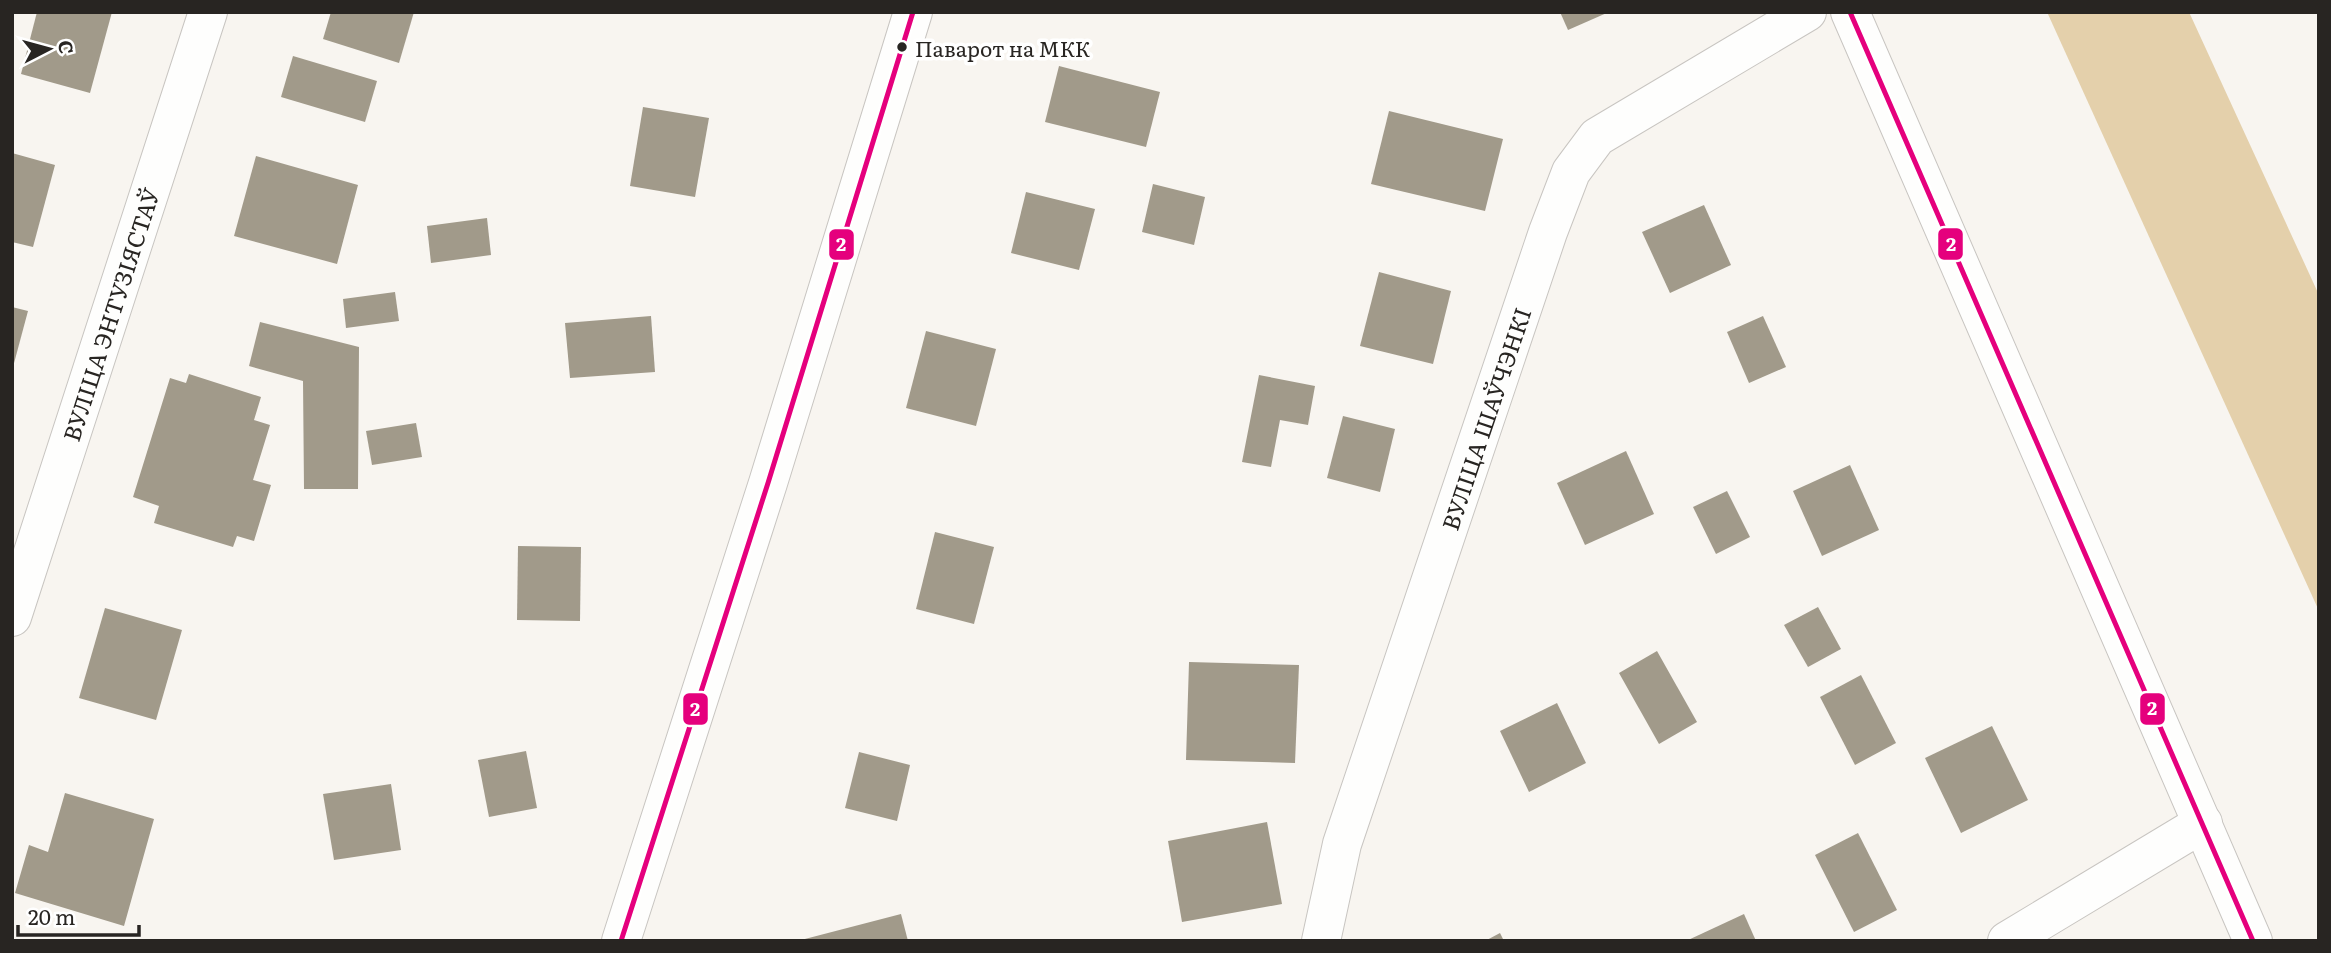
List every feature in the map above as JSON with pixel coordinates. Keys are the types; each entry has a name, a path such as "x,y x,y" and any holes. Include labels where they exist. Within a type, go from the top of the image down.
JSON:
{"street":[{"name":"ВУЛІЦА ЭНТУЗІЯСТАЎ","path":"12,617 208,12"},
{"path":"621,941 768,483 914,12"},
{"name":"ВУЛІЦА ШАЎЧЭНКІ","path":"1321,941 1342,844 1539,258 1571,172 1597,137 1807,12"},
{"path":"1850,12 2253,941"},
{"path":"2007,941 2203,823"}],"shaded area":[{"path":"2047,12 2189,12 2319,295 2319,611"}],"building":[{"path":"37,12 112,12 90,93 21,74"},
{"path":"331,12 414,12 399,63 323,39"},
{"path":"1560,12 1609,12 1568,30"},
{"path":"293,56 377,81 365,122 281,97"},
{"path":"1059,66 1160,92 1146,147 1045,122"},
{"path":"643,107 709,118 695,197 630,186"},
{"path":"1389,111 1503,139 1485,211 1371,184"},
{"path":"12,153 55,165 33,247 12,242"},
{"path":"256,156 358,185 337,264 234,236"},
{"path":"1153,184 1205,197 1194,245 1142,232"},
{"path":"1026,192 1095,209 1079,270 1011,253"},
{"path":"1704,205 1731,265 1670,293 1642,232"},
{"path":"487,218 491,255 431,263 427,226"},
{"path":"1379,272 1451,291 1433,364 1360,346"},
{"path":"395,292 399,321 346,328 343,299"},
{"path":"12,307 28,311 13,367 12,367"},
{"path":"651,316 655,372 570,378 565,323"},
{"path":"1763,316 1786,367 1749,383 1727,332"},
{"path":"260,322 359,347 358,489 304,489 303,381 249,366"},
{"path":"926,331 996,349 976,426 906,408"},
{"path":"189,374 261,397 254,420 270,425 253,480 271,485 254,541 237,536 233,547 154,523 159,506 133,497 170,378 186,383"},
{"path":"1259,375 1315,386 1308,425 1280,420 1271,467 1242,462"},
{"path":"1343,416 1395,429 1380,492 1327,478"},
{"path":"416,423 422,457 372,465 366,431"},
{"path":"1626,451 1654,514 1585,545 1557,483"},
{"path":"1850,465 1879,530 1822,556 1793,491"},
{"path":"1727,491 1750,537 1716,554 1693,507"},
{"path":"935,532 994,547 974,624 916,609"},
{"path":"518,546 581,547 580,621 517,620"},
{"path":"1818,607 1841,649 1808,667 1784,625"},
{"path":"105,608 182,630 156,720 79,698"},
{"path":"1657,651 1697,722 1659,744 1619,673"},
{"path":"1189,662 1299,665 1295,763 1186,760"},
{"path":"1861,675 1896,743 1855,765 1820,697"},
{"path":"1557,703 1586,763 1529,792 1500,731"},
{"path":"1992,726 2028,800 1961,833 1925,758"},
{"path":"526,751 537,808 489,817 478,760"},
{"path":"859,752 910,765 897,821 845,808"},
{"path":"391,784 401,850 334,860 323,794"},
{"path":"65,793 154,819 124,926 15,893 29,845 48,852"},
{"path":"1267,822 1282,904 1182,922 1168,841"},
{"path":"1858,833 1897,910 1854,932 1815,855"},
{"path":"901,914 908,941 801,941 801,940"},
{"path":"1744,914 1756,941 1686,941"},
{"path":"1500,933 1504,941 1485,941"}],"transit line":[{"name":"2","path":"621,941 768,483 913,12"},
{"name":"2","path":"1850,12 2253,941"}],"place":[{"name":"Паварот на МКК","path":"902,47"}]}
